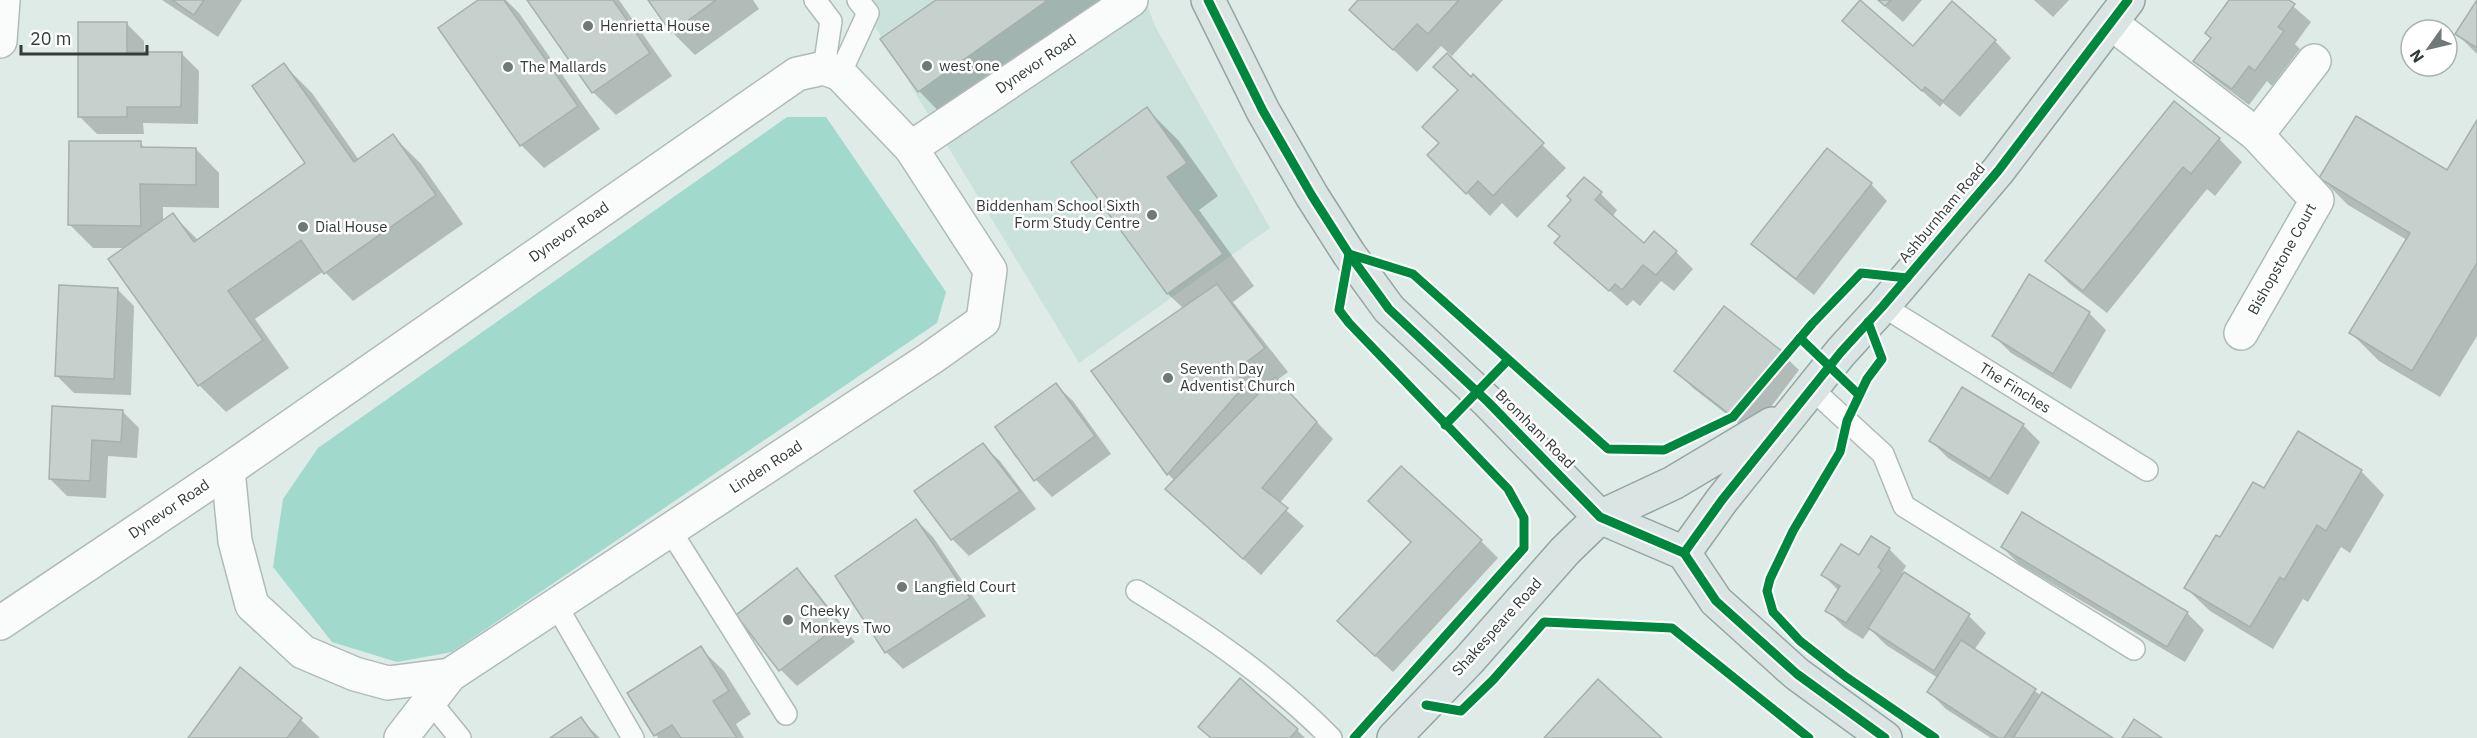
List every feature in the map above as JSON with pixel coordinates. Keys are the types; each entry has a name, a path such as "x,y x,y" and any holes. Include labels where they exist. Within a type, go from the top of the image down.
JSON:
{"main road":[{"name":"Bromham Road","path":"1208,0 1263,111 1349,254 1389,309 1488,402 1600,517 1683,553"},
{"name":"Ashburnham Road","path":"1683,553 1789,414 1998,171 2120,11"},
{"name":"Ashburnham Road","path":"1600,517 1673,483 1789,414"},
{"name":"Shakespeare Road","path":"1394,738 1475,652 1565,550 1600,517"},
{"path":"1683,553 1716,601 1797,674 1885,738"}],"street":[{"path":"0,41 3,0"},
{"name":"Dynevor Road","path":"911,148 1131,0"},
{"name":"Bishopstone Court","path":"2120,11 2257,135 2317,200 2241,333"},
{"path":"2257,135 2314,61"},
{"path":"832,71 911,148"},
{"name":"Dynevor Road","path":"0,623 228,470 797,74 832,71"},
{"name":"Linden Road","path":"401,738 450,675 931,358 983,321 990,270 911,148"},
{"path":"228,470 235,541 252,605 303,652 355,674 388,682 450,675"}],"lane":[{"path":"815,0 831,21 832,71"},
{"path":"832,71 868,13 858,0"},
{"name":"The Finches","path":"1883,306 2147,470"},
{"path":"1811,388 1883,454 1904,506 2134,649"},
{"path":"670,530 786,714"},
{"path":"1137,591 1212,639 1284,696 1331,738"},
{"path":"556,605 633,738"},
{"path":"430,701 460,738"}],"shaded area":[{"path":"859,0 1145,0 1156,28 1270,228 1079,363"}],"green space":[{"path":"787,117 826,117 946,292 937,323 452,652 397,662 332,642 273,567 283,499 318,448"}],"building":[{"path":"172,0 204,0 194,15"},
{"name":"The Mallards","path":"478,0 504,0 578,106 520,146 438,28"},
{"name":"Henrietta House","path":"527,0 613,0 650,53 592,93"},
{"path":"648,0 716,0 671,33"},
{"name":"west one","path":"936,0 1048,0 918,92 880,39"},
{"path":"1358,0 1459,0 1428,34 1417,24 1393,50 1349,10"},
{"path":"1860,0 1913,46 1952,1 1996,40 1943,101 1925,87 1922,91 1842,21"},
{"path":"1878,0 1891,0 1885,6"},
{"path":"2229,0 2289,0 2295,4 2278,27 2284,31 2255,71 2249,66 2232,89 2193,61 2211,38 2205,33"},
{"path":"2477,0 2477,48 2459,37 2459,28"},
{"path":"78,22 127,22 127,52 182,52 181,107 127,107 127,117 78,117"},
{"path":"1447,53 1471,77 1473,74 1544,143 1493,196 1478,181 1466,194 1427,155 1439,143 1422,127 1458,90 1433,67"},
{"name":"Dial House","path":"284,63 354,162 393,134 436,195 324,274 301,240 228,291 263,340 198,386 108,259 173,213 194,242 305,163 252,86"},
{"path":"2174,101 2220,138 2191,174 2183,167 2083,291 2045,261"},
{"name":"Biddenham School Sixth Form Study Centre","path":"1147,107 1187,163 1167,177 1223,254 1167,294 1071,162"},
{"path":"2356,116 2447,170 2477,120 2477,263 2412,371 2349,333 2410,233 2319,178"},
{"path":"69,141 141,141 141,147 196,148 196,185 140,184 141,226 68,225"},
{"path":"1827,148 1872,183 1796,279 1751,244"},
{"path":"1584,177 1602,192 1595,200 1644,243 1654,231 1677,251 1656,275 1643,265 1622,290 1615,284 1609,291 1554,243 1560,236 1548,226 1571,200 1567,196"},
{"path":"2029,274 2090,312 2053,374 1992,336"},
{"name":"Seventh Day Adventist Church","path":"1217,284 1265,348 1235,371 1245,385 1167,475 1091,371"},
{"path":"59,285 118,288 114,379 55,376"},
{"path":"1724,306 1783,352 1733,417 1674,371"},
{"path":"1275,377 1317,422 1262,488 1288,508 1243,559 1165,489"},
{"path":"1056,383 1095,436 1034,481 995,427"},
{"path":"1962,387 2024,424 1990,479 1929,441"},
{"path":"52,406 123,410 121,442 92,440 90,481 49,479"},
{"path":"2298,431 2362,470 2326,531 2317,525 2284,580 2280,577 2250,627 2184,588 2216,535 2220,537 2253,482 2264,488"},
{"path":"983,443 1020,491 951,540 914,491"},
{"path":"1401,466 1482,540 1375,656 1337,621 1411,542 1368,501"},
{"path":"2022,512 2188,612 2167,647 2001,547"},
{"name":"Langfield Court","path":"916,519 970,598 885,653 835,576"},
{"path":"1871,536 1890,548 1878,567 1882,570 1846,623 1825,611 1840,586 1821,575 1841,544 1859,555"},
{"name":"Cheeky Monkeys Two","path":"797,568 840,624 779,671 736,615"},
{"path":"1904,572 1970,614 1934,671 1868,628"},
{"path":"1961,640 2036,689 2004,738 1998,738 1927,692"},
{"path":"701,646 729,691 713,701 737,738 681,738 672,725 654,736 627,693"},
{"path":"240,667 302,718 287,738 188,738"},
{"path":"1240,678 1298,729 1290,738 1211,738 1198,727"},
{"path":"1598,679 1662,738 1544,738"},
{"path":"2042,692 2113,738 2013,738"},
{"path":"581,717 596,738 550,738"},
{"path":"2134,719 2162,738 2122,738"}],"cycle path":[{"path":"1208,0 1263,111 1312,196 1349,254 1389,309 1488,402 1600,517 1684,553 1716,601 1797,674 1885,738"},
{"path":"1684,553 1722,500 1841,352 1998,171 2128,0"},
{"path":"1349,254 1413,274 1608,449 1664,450 1733,417 1812,324 1861,273 1907,278"},
{"path":"1349,254 1339,310 1508,489 1524,518 1524,548 1354,738"},
{"path":"1868,322 1882,359 1867,379 1847,421 1840,452 1793,531 1770,579 1767,591 1773,612 1800,641 1846,677 1935,738"},
{"path":"1800,338 1859,395"},
{"path":"1445,425 1508,360"},
{"path":"1426,705 1461,711 1493,680 1544,622 1672,628 1809,738"}],"place":[{"name":"Henrietta House","path":"588,26"},
{"name":"west one","path":"927,66"},
{"name":"The Mallards","path":"508,67"},
{"name":"Biddenham School Sixth Form Study Centre","path":"1152,215"},
{"name":"Dial House","path":"303,227"},
{"name":"Seventh Day Adventist Church","path":"1168,378"},
{"name":"Langfield Court","path":"902,587"},
{"name":"Cheeky Monkeys Two","path":"788,620"}]}
